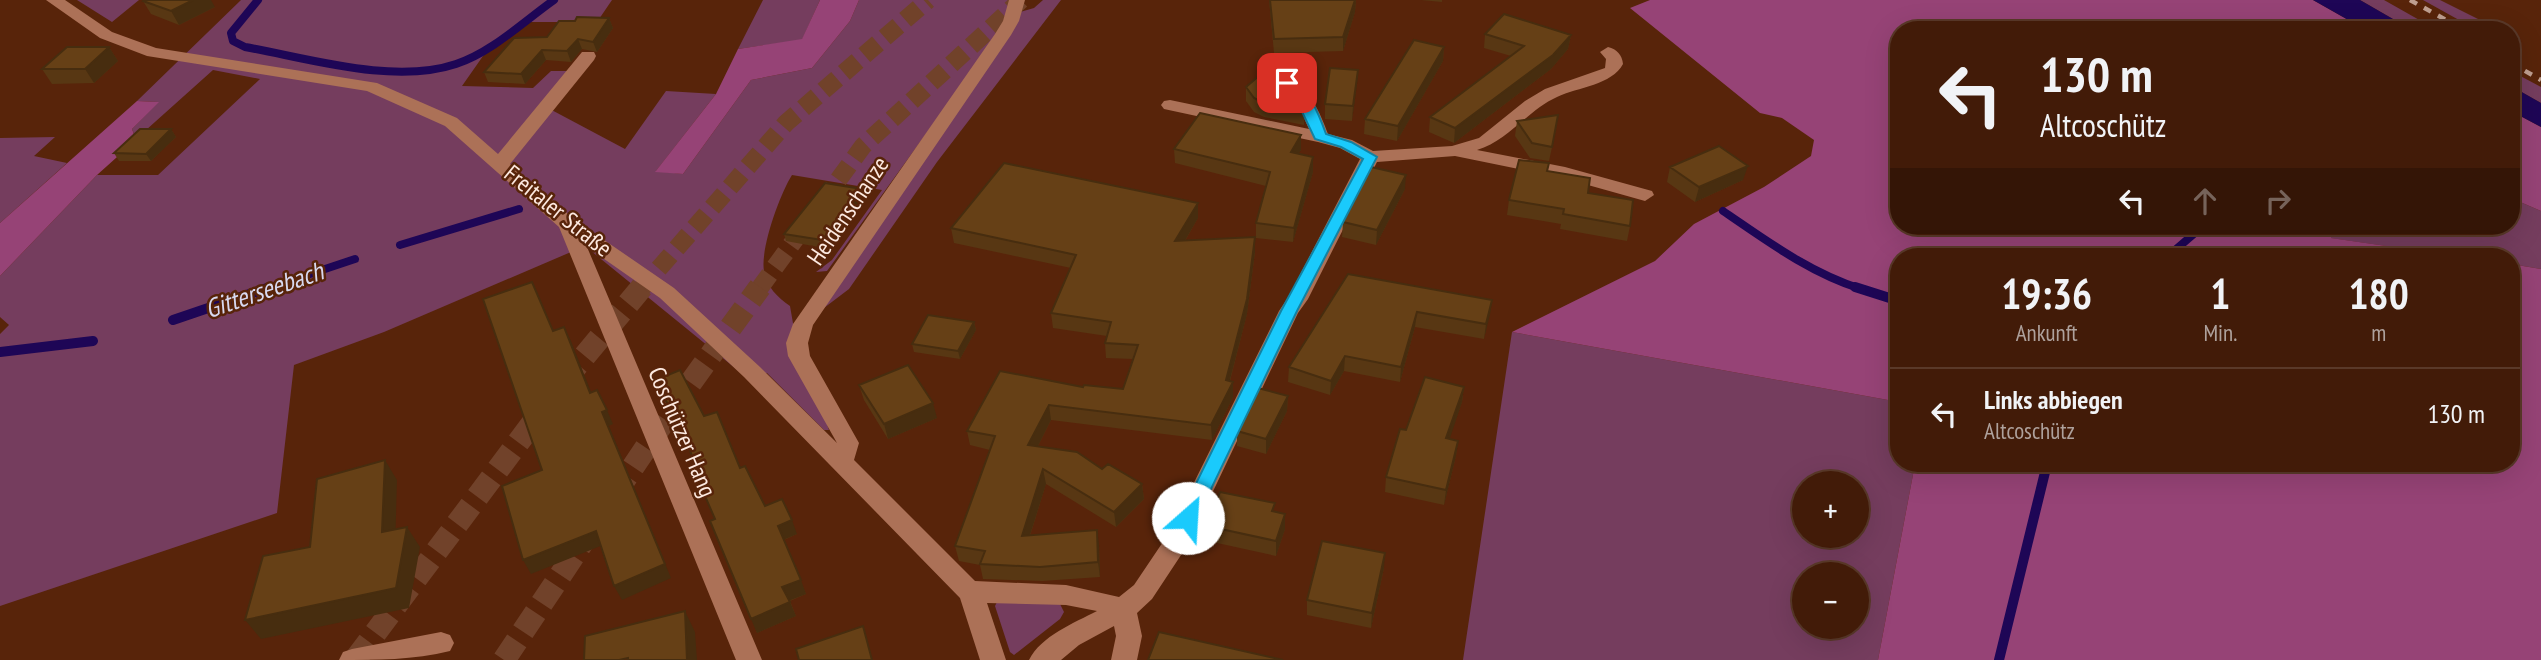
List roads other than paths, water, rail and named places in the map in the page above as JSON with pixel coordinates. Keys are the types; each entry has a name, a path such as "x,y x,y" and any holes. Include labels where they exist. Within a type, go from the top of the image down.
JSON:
{"street":[{"name":"Freitaler Straße","path":"54,0 106,35 153,52 371,87 451,122 568,224 667,293 752,372 969,591"},
{"name":"Heidenschanze","path":"842,462 848,443 799,356 797,343 803,324 1003,34 1011,21 1017,0"},
{"path":"1170,105 1320,136 1370,157 1455,151 1485,142 1531,105 1551,93 1611,71 1615,58 1608,52"},
{"path":"499,165 588,56"},
{"path":"1287,83 1303,99 1320,136"},
{"path":"1455,151 1565,173 1645,195"},
{"path":"1042,660 1070,637 1123,609 1143,592 1178,539 1289,311 1370,157"},
{"name":"Coschützer Hang","path":"568,224 749,660"},
{"path":"969,591 1004,594 1069,593 1101,599 1123,609"},
{"path":"969,591 978,607 993,660"},
{"path":"1123,609 1129,636 1124,660"},
{"path":"352,660 441,643"}],"waterway":[{"path":"258,0 231,33 233,41 245,47 350,68 406,72 432,70 469,59 495,44 554,0"},
{"name":"Gitterseebach","path":"400,245 519,209"},
{"path":"1723,211 1807,265 1859,288"},
{"path":"2177,248 2193,235"},
{"name":"Gitterseebach","path":"265,289 355,259"},
{"name":"Gitterseebach","path":"173,320 270,287"},
{"path":"1855,287 1859,288"},
{"path":"1859,288 1890,298"},
{"name":"Gitterseebach","path":"0,352 93,341"},
{"path":"1999,660 2045,472"}],"tunnel":[{"path":"641,289 786,123 928,0"},
{"path":"759,289 863,146 1021,0"},
{"path":"563,382 642,287"},
{"path":"614,495 760,287"},
{"path":"355,660 544,408"},
{"path":"504,660 588,534"}],"railway":[{"path":"2410,0 2448,21"},
{"path":"2520,68 2541,80"}]}
